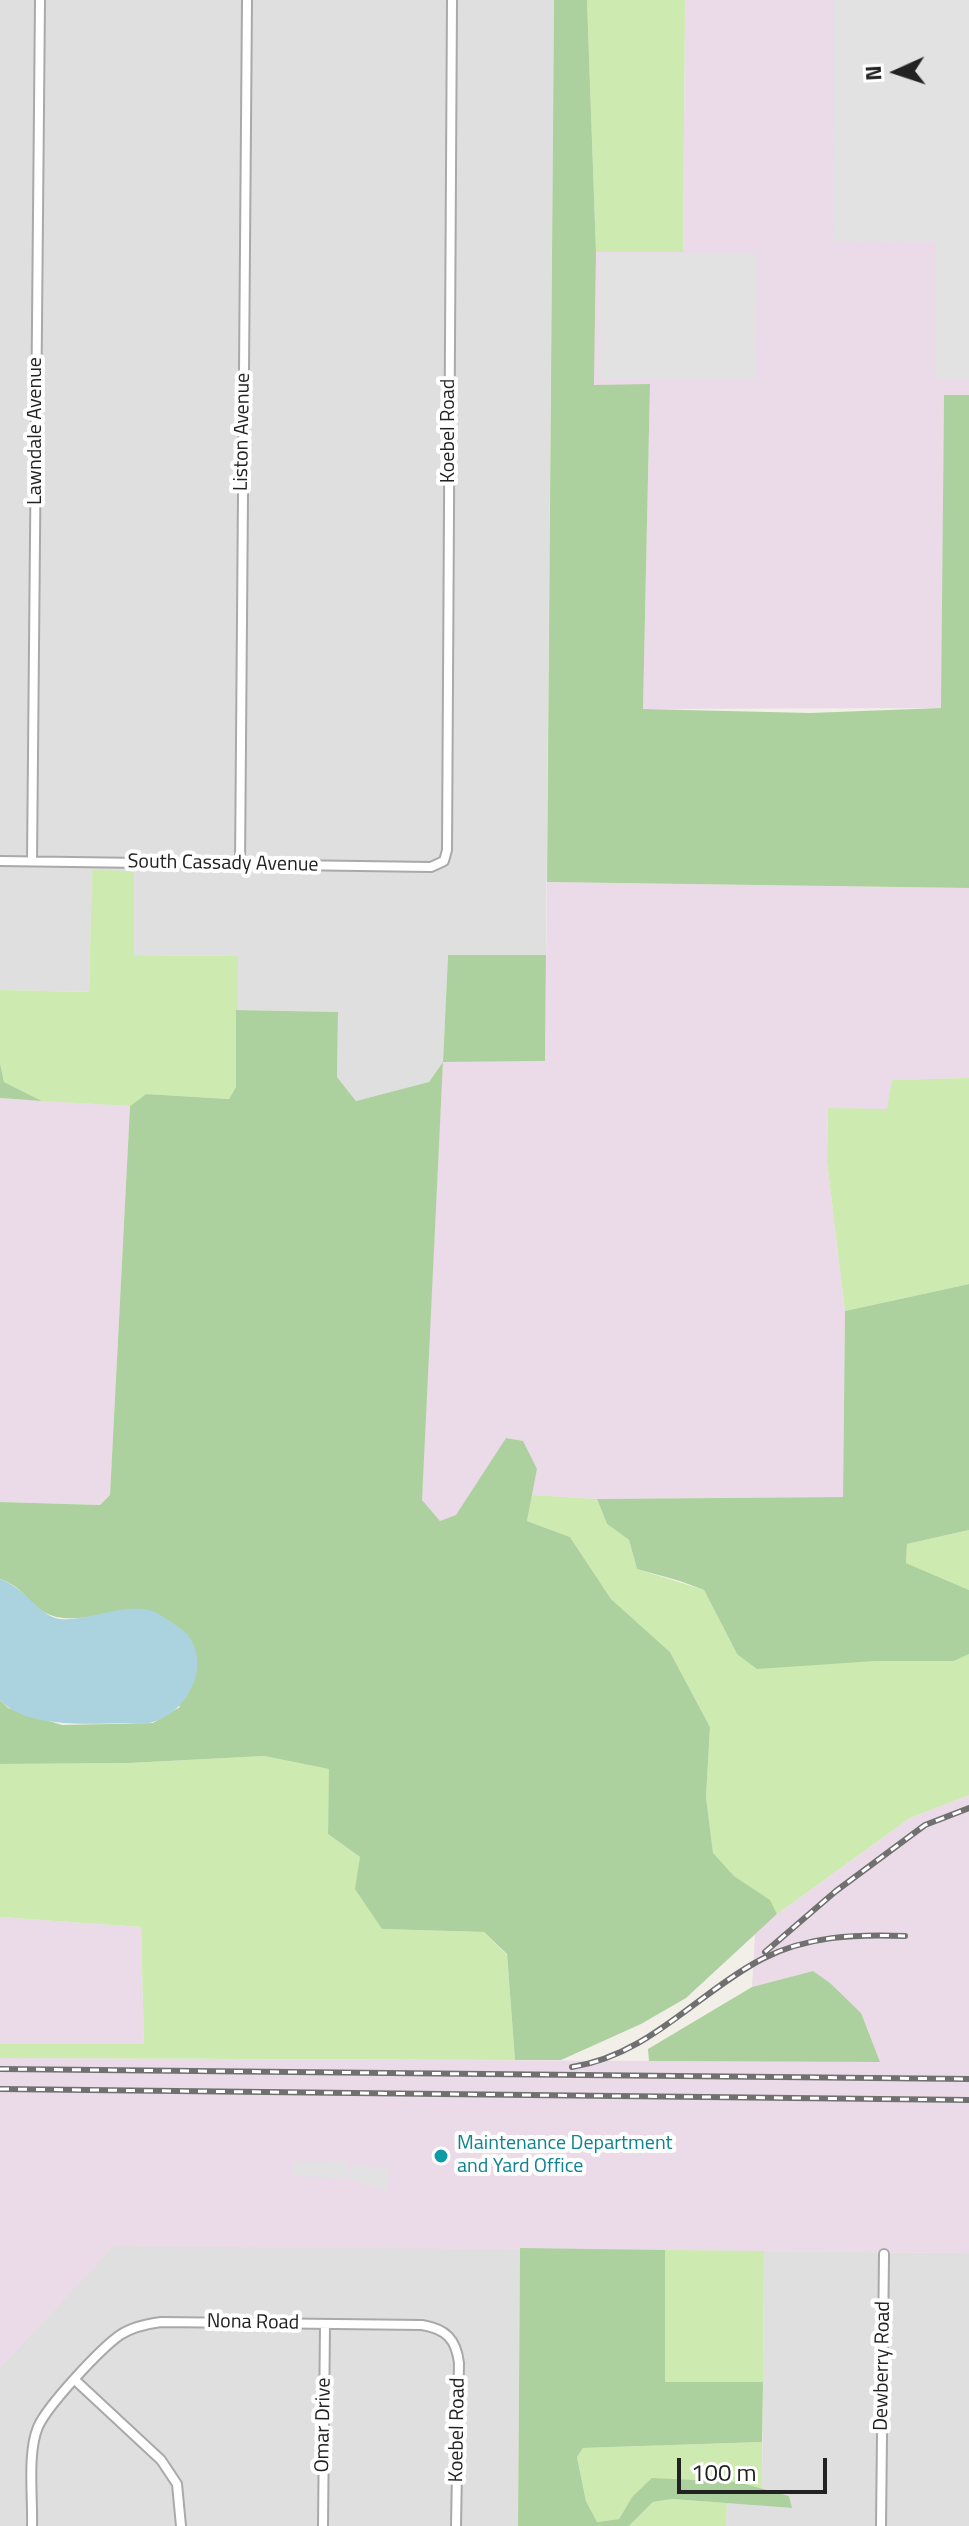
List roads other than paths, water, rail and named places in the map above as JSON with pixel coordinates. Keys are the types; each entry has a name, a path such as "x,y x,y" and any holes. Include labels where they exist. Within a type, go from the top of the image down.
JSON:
{"street":[{"name":"Lawndale Avenue","path":"32,861 40,0"},
{"name":"Liston Avenue","path":"240,864 247,0"},
{"name":"Koebel Road","path":"444,861 447,850 452,0"},
{"name":"South Cassady Avenue","path":"0,861 431,867 444,861"},
{"name":"Dewberry Road","path":"881,2526 884,2254"},
{"name":"Nona Road","path":"32,2526 33,2451 38,2427 51,2406 121,2335 145,2324 422,2325 437,2328 450,2336"},
{"name":"Omar Drive","path":"323,2526 325,2324"},
{"name":"Koebel Road","path":"450,2336 457,2348 459,2363 456,2526"},
{"path":"75,2380 161,2460 177,2484 181,2526"}],"water":[{"path":"0,1579 17,1588 45,1613 60,1619 135,1608 157,1613 168,1620 187,1634 197,1659 196,1673 186,1698 166,1717 146,1723 58,1722 25,1716 11,1709 0,1700"}],"railway":[{"path":"765,1952 836,1891 925,1825 969,1808"},
{"path":"572,2067 600,2060 649,2037 738,1973 779,1951 832,1938 905,1936"},
{"path":"0,2069 969,2079"},
{"path":"0,2089 969,2100"}],"place":[{"name":"Maintenance Department and Yard Office","path":"441,2156"}]}
